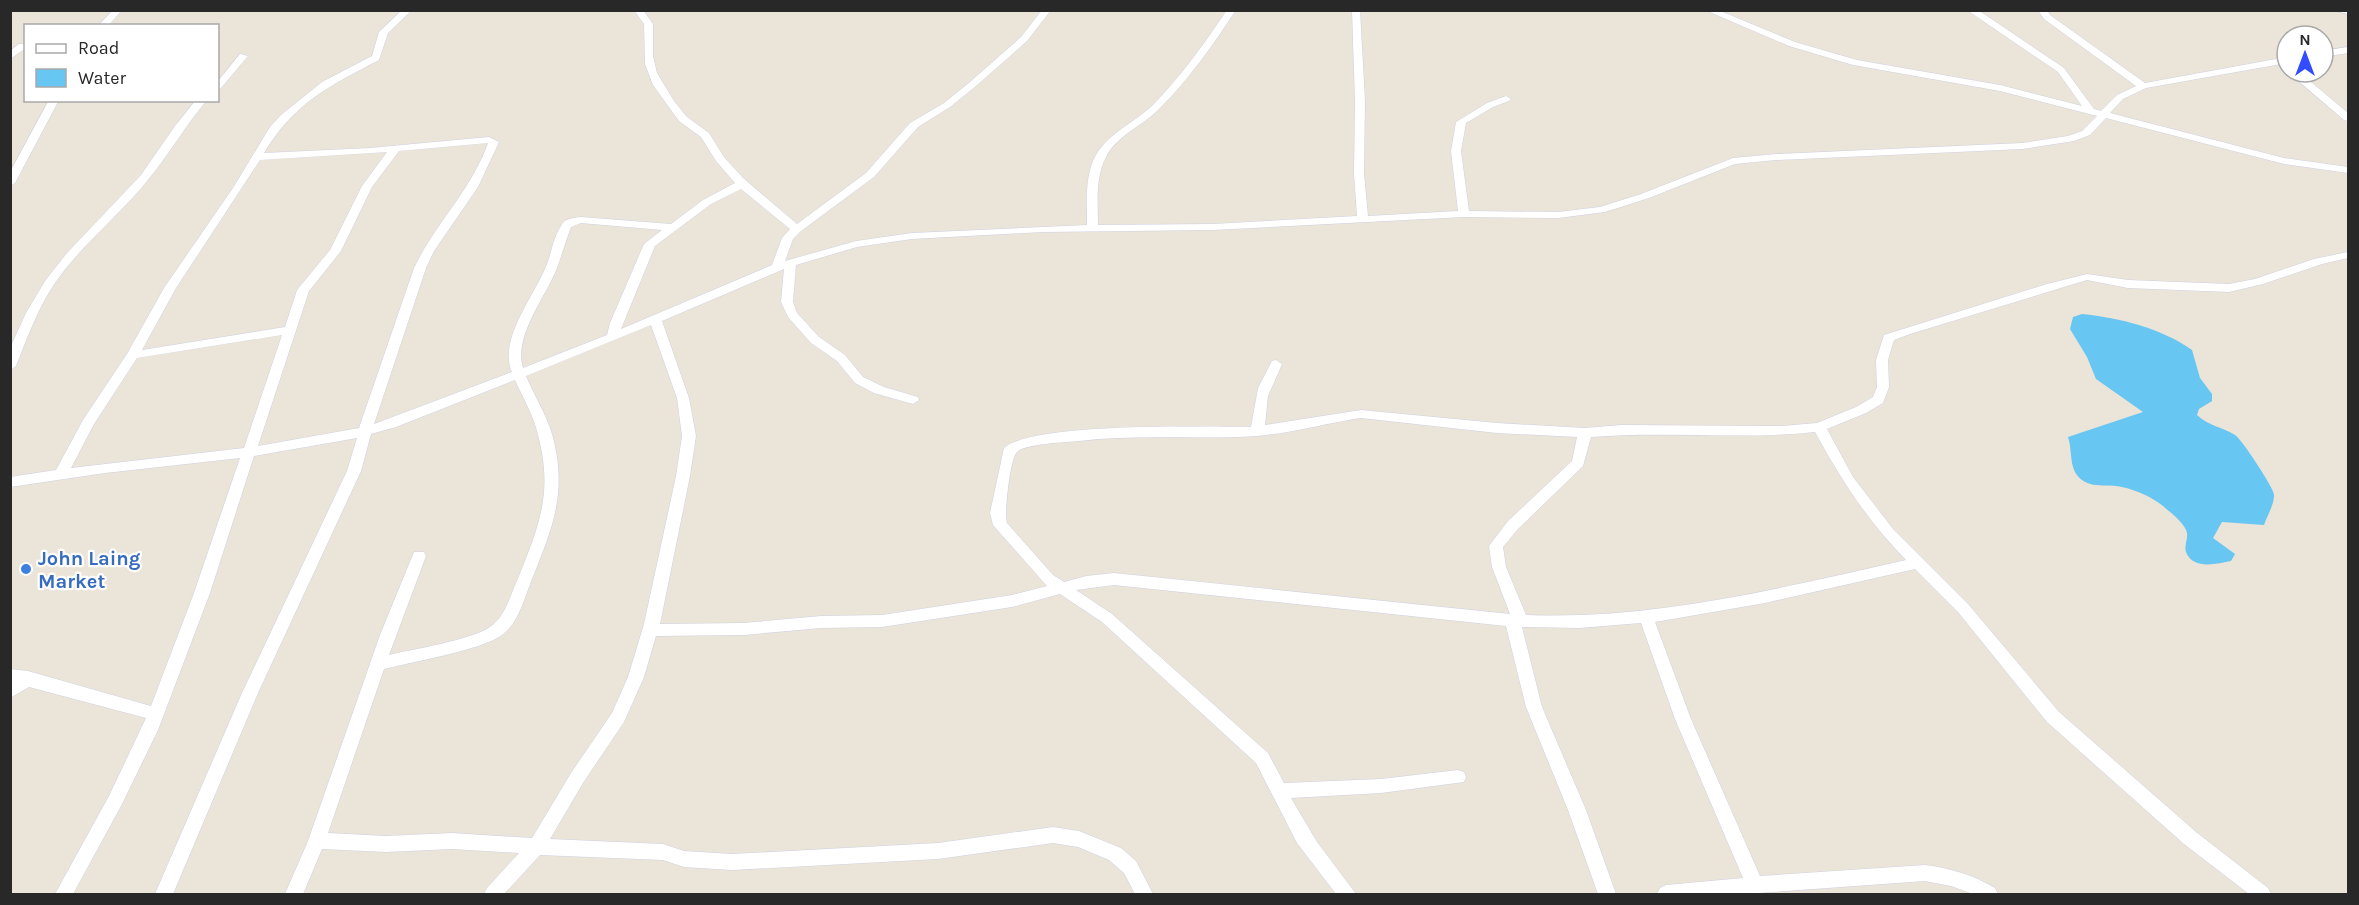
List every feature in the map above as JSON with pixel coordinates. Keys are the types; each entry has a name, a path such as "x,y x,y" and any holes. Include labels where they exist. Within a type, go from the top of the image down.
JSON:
{"street":[{"path":"104,24 118,10"},
{"path":"61,473 88,423 132,355 170,288 238,188 274,129 325,84 365,66 376,58 384,32 408,10"},
{"path":"638,10 650,22 647,47 651,72 683,119 706,136 720,160 742,184 796,229"},
{"path":"777,267 788,238 796,229 870,175 914,125 947,105 973,84 1024,39 1047,10"},
{"path":"1092,228 1097,165 1105,148 1115,136 1131,128 1156,107 1215,36 1232,10"},
{"path":"1356,10 1360,101 1359,174 1363,218"},
{"path":"1709,10 1792,44 1856,63 2000,88 2284,161 2346,171"},
{"path":"1971,10 2061,70 2090,110"},
{"path":"2042,10 2047,17 2143,86"},
{"path":"2335,10 2349,11"},
{"path":"10,56 21,46"},
{"path":"219,85 243,56"},
{"path":"10,482 61,473 248,452 364,432 391,424 613,337 777,267 834,249 887,238 1092,228 1213,227 1464,214 1558,215 1601,210 1646,196 1725,164 1752,159 1971,149 2050,142 2086,133 2121,97 2143,86 2211,72 2275,64"},
{"path":"2308,84 2349,118"},
{"path":"1464,214 1456,151 1461,122 1490,105 1506,99"},
{"path":"10,183 53,102"},
{"path":"10,366 30,315 50,281 144,178 186,116 200,102"},
{"path":"164,894 250,693 354,471 364,432 420,268 428,251 473,187 494,142 489,140 256,157"},
{"path":"64,894 115,801 156,714 202,593 303,290 335,251 367,186 396,148"},
{"path":"613,337 616,323 650,244 707,202 742,184"},
{"path":"378,664 479,639 496,631 509,618 542,536 549,514 553,487 545,434 515,365 514,352 518,337 551,269 567,226 572,221 581,220 671,227"},
{"path":"1347,894 1310,847 1292,819 1262,758 1107,618 1048,579 997,519 1009,451 1015,446 1043,440 1119,432 1258,431 1361,414 1497,428 1585,433 1621,430 1782,431 1820,428 1878,400 1883,387 1882,360 1888,338 1906,330 2050,286 2087,278 2128,284 2229,288 2245,286 2324,258 2349,255"},
{"path":"790,263 787,302 792,314 815,340 841,358 859,380 879,390 913,400"},
{"path":"493,894 536,847 577,778 618,717 636,677 650,630 684,477 689,436 683,398 655,320"},
{"path":"132,355 289,330"},
{"path":"1258,431 1258,408 1263,390 1276,364"},
{"path":"1820,428 1848,480 1867,507 1888,533 1963,608 2053,717 2190,838 2262,894"},
{"path":"1585,433 1578,464 1513,525 1496,546 1499,567 1516,619 1534,707 1577,810 1607,894"},
{"path":"294,894 317,841 418,556"},
{"path":"650,630 744,629 821,622 882,621 1012,601 1092,581 1114,579 1516,619 1581,622 1646,617 1735,603 1918,563"},
{"path":"1646,617 1683,719 1755,885"},
{"path":"10,675 156,714"},
{"path":"10,692 28,678"},
{"path":"1279,791 1381,786 1458,777"},
{"path":"317,841 386,844 452,841 663,852 684,859 732,862 938,851 1053,835 1079,839 1115,854 1130,867 1144,894"},
{"path":"1666,894 1925,873 1969,882 1989,894"}],"water":[{"path":"2082,314 2140,325 2180,342 2192,350 2200,378 2212,394 2212,401 2199,409 2197,415 2238,438 2263,473 2274,494 2264,525 2222,522 2213,538 2235,554 2231,561 2199,564 2189,558 2186,552 2186,529 2163,506 2127,488 2087,483 2078,476 2072,460 2068,437 2143,412 2096,379 2087,357 2070,329 2073,317"}],"place":[{"name":"John Laing Market","path":"26,569"}]}
